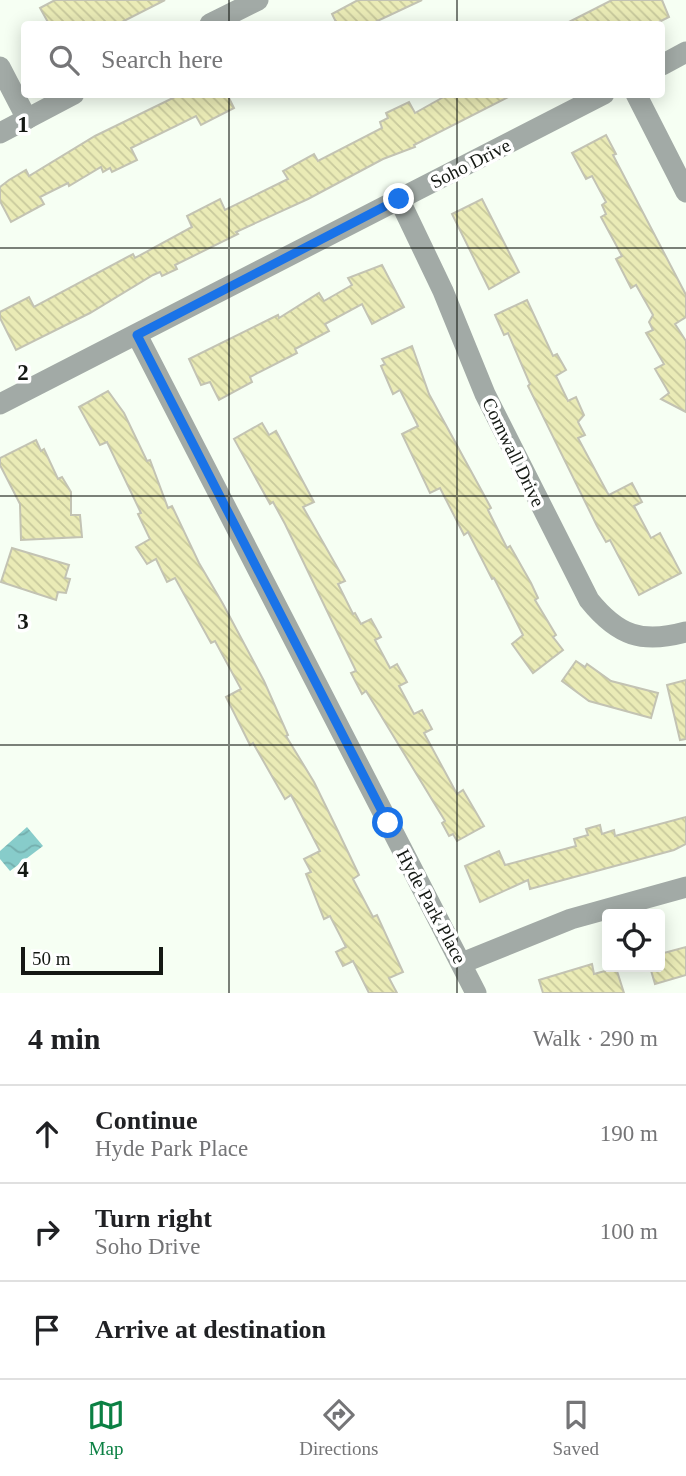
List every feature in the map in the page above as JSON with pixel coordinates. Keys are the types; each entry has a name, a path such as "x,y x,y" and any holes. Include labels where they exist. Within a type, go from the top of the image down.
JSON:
{"street":[{"path":"216,21 258,0"},
{"path":"665,63 686,52"},
{"path":"0,67 27,119"},
{"path":"0,133 66,98"},
{"name":"Soho Drive","path":"0,404 596,98"},
{"path":"638,98 686,192"},
{"name":"Cornwall Drive","path":"399,199 443,290 485,394 589,600 603,618 632,635 666,637 686,632"},
{"name":"Hyde Park Place","path":"137,335 476,993"},
{"path":"462,963 571,919 686,887"}],"water":[{"path":"27,827 43,846 10,871 0,859 0,851"}],"building":[{"path":"55,0 165,0 124,21 47,21 40,8"},
{"path":"358,0 422,0 377,21 336,21 332,14"},
{"path":"612,0 662,0 669,17 661,21 571,21"},
{"path":"173,98 229,98 234,108 201,125 196,116 131,148 137,160 112,172 110,168 103,172 101,167 69,186 68,183 40,197 44,204 11,222 0,201 0,187 26,170 29,176 95,136"},
{"path":"442,98 506,98 414,145 415,147 383,159 308,199 236,232 238,234 175,265 177,269 162,276 160,272 153,275 90,313 16,350 0,318 0,312 29,297 34,307 133,254 135,258 192,227 187,216 220,199 225,210 288,179 283,171 314,154 318,161 382,128 380,122 388,118 386,113 409,102 415,113"},
{"path":"606,135 616,154 613,155 686,295 686,317 675,324 686,341 686,412 661,399 669,393 655,369 664,364 646,333 653,330 649,322 653,315 636,285 631,288 616,259 622,256 601,217 606,214 602,205 606,202 592,176 586,179 572,153"},
{"path":"482,199 519,272 489,289 452,214"},
{"path":"382,265 404,307 372,324 362,304 325,324 329,331 295,349 297,353 250,377 252,382 219,400 210,382 201,385 189,359 278,315 279,318 319,293 324,301 352,285 348,278"},
{"path":"527,300 553,356 557,354 566,370 556,376 568,401 576,397 584,415 578,422 585,435 578,438 607,492 609,495 632,483 642,502 634,506 651,538 660,533 681,573 639,595 610,540 606,542 597,526 528,386 530,384 508,333 504,335 495,315"},
{"path":"412,346 429,394 491,508 488,510 507,548 510,546 531,583 538,598 535,600 556,635 553,637 563,650 533,673 512,644 523,635 494,578 492,579 468,532 464,535 440,488 430,493 402,434 418,426 400,390 393,394 381,366 385,364 382,359"},
{"path":"108,391 124,413 147,461 150,460 168,508 172,506 199,563 264,681 288,735 286,736 314,782 337,829 359,875 353,879 373,917 377,915 403,972 389,978 397,993 369,993 353,961 343,966 336,952 346,947 330,916 324,919 306,874 311,872 304,859 320,851 291,795 285,799 253,743 250,745 226,697 241,689 215,641 211,643 175,578 167,582 156,559 147,564 136,547 150,539 138,514 141,513 107,442 100,445 79,407"},
{"path":"262,423 269,435 276,431 314,502 303,507 345,581 338,584 353,614 355,613 361,624 371,619 381,637 375,640 390,668 397,664 407,682 399,686 414,714 422,710 432,729 424,733 457,794 463,790 484,826 457,841 453,834 449,836 442,823 445,821 366,691 362,694 351,673 356,671 285,524 273,502 270,504 234,439"},
{"path":"36,440 41,451 44,449 58,479 62,477 71,492 71,515 80,515 82,537 21,540 20,504 0,465 0,458"},
{"path":"12,548 69,565 65,578 70,579 66,593 58,592 56,600 1,582"},
{"path":"576,661 585,667 587,664 611,681 658,693 651,718 589,701 562,681"},
{"path":"686,680 686,739 680,740 667,685"},
{"path":"686,817 686,844 674,850 530,889 528,880 480,902 465,866 499,851 505,865 576,846 574,839 588,835 586,829 600,825 602,834 614,830 615,836"},
{"path":"686,947 686,975 655,984 651,972 665,972 665,953"},
{"path":"592,964 594,974 617,972 624,993 543,993 539,980"}],"route":[{"path":"388,823 137,335 399,199"}]}
